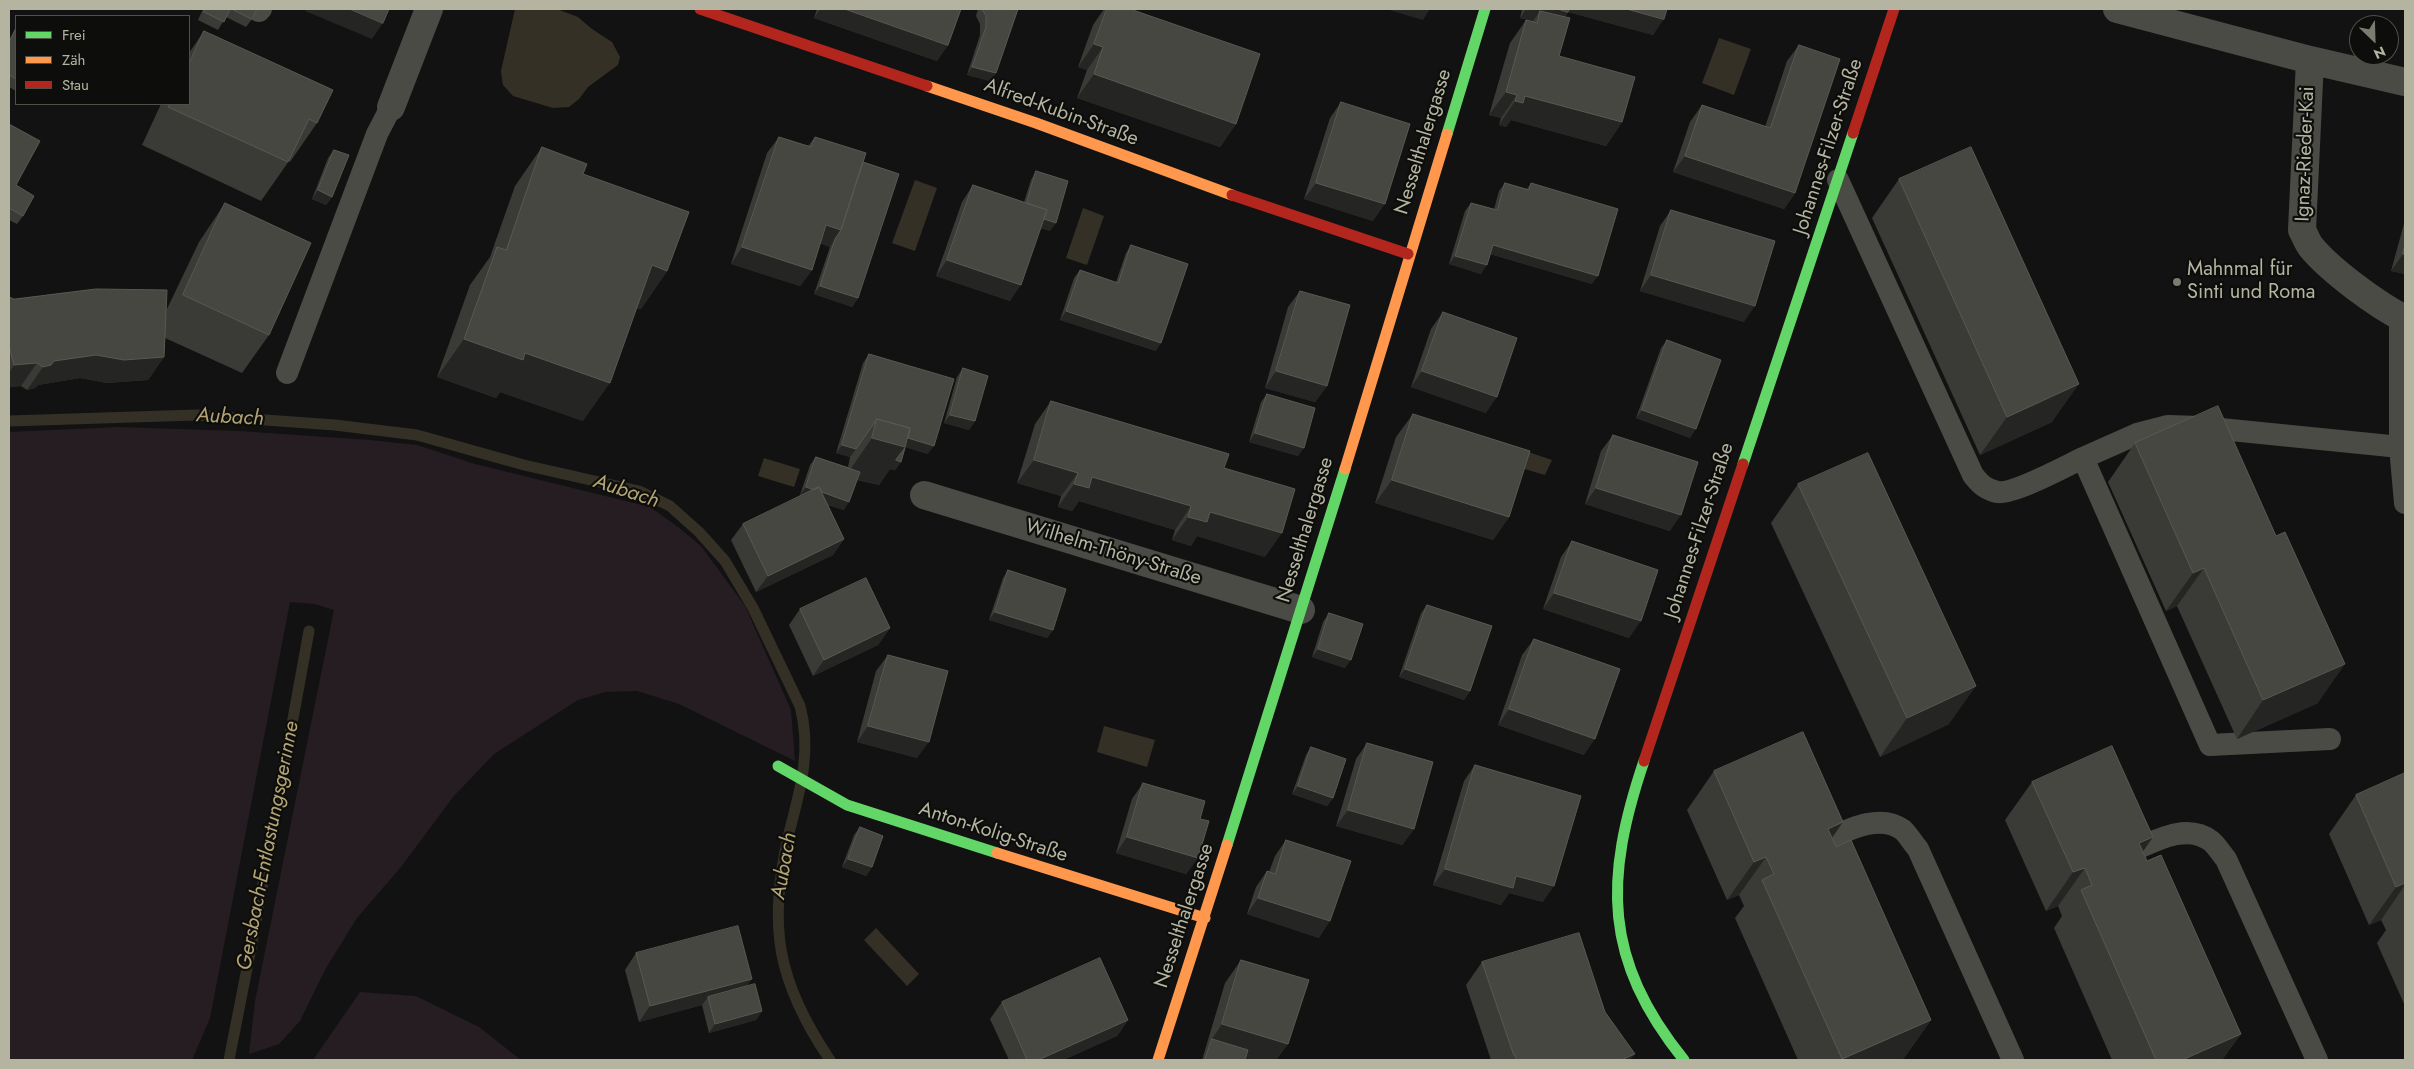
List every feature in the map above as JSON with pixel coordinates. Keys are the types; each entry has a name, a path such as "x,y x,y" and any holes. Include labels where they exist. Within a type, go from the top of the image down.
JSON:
{"street":[{"path":"390,107 428,9"},
{"name":"Alfred-Kubin-Straße","path":"700,9 1036,123 1227,193 1408,254"},
{"name":"Nesselthalergasse","path":"1158,1060 1205,918 1301,610 1484,9"},
{"name":"Johannes-Filzer-Straße","path":"1684,1060 1662,1032 1647,1008 1628,963 1620,936 1616,905 1617,863 1626,813 1894,9"},
{"name":"Ignaz-Rieder-Kai","path":"2117,9 2310,60 2405,82"},
{"name":"Ignaz-Rieder-Kai","path":"2310,60 2302,230 2310,246 2328,263 2402,317"},
{"name":"Wilhelm-Thöny-Straße","path":"924,495 1301,610"},
{"name":"Anton-Kolig-Straße","path":"778,766 847,805 1088,883 1205,918"}],"lane":[{"path":"287,373 377,134 390,107"},
{"path":"1838,180 1973,475 1983,487 1999,493 2020,488 2137,434 2168,426 2201,427 2400,447"},
{"path":"2402,317 2400,447 2405,504"},
{"path":"2083,458 2210,744 2330,739"},
{"path":"1816,844 1863,825 1881,823 1902,830 1918,849 2013,1060"},
{"path":"2125,854 2172,834 2189,833 2210,840 2226,859 2317,1060"}],"shaded area":[{"path":"515,9 557,9 578,17 612,42 620,57 618,65 588,87 579,99 569,107 553,108 513,96 503,85 501,71"},
{"path":"1719,38 1751,49 1734,95 1702,83"},
{"path":"915,180 937,188 915,251 892,243"},
{"path":"1083,208 1104,216 1087,265 1066,258"},
{"path":"119,427 239,431 417,445 475,464 650,507 701,546 745,606 791,710 795,761 679,704 637,691 605,692 578,700 494,754 453,797 401,867 357,918 326,968 300,1021 279,1044 249,1054 255,1001 334,610 315,604 290,602 210,1018 192,1060 9,1060 9,432"},
{"path":"1513,447 1552,460 1545,475 1507,464"},
{"path":"764,458 800,469 794,487 758,476"},
{"path":"1104,726 1155,740 1147,767 1097,752"},
{"path":"876,928 919,974 907,986 864,940"},
{"path":"360,992 416,996 479,1027 521,1060 313,1060"}],"building":[{"path":"205,9 230,9 224,22 204,12"},
{"path":"232,9 257,9 252,19"},
{"path":"350,9 389,9 383,23"},
{"path":"845,9 961,9 948,45"},
{"path":"982,9 1018,9 996,73 972,67 986,27 986,16"},
{"path":"1107,9 1130,9 1260,54 1236,124 1094,74 1103,47 1094,44"},
{"path":"1558,9 1569,9 1568,12"},
{"path":"1627,9 1667,9 1664,19"},
{"path":"1540,11 1570,18 1559,56 1635,77 1622,122 1525,96 1523,103 1515,101 1517,95 1506,92 1526,20 1537,23"},
{"path":"15,30 15,78 9,75 9,43"},
{"path":"204,31 333,90 317,123 309,119 288,162 168,107 169,105 190,105 190,62"},
{"path":"1799,45 1840,59 1795,193 1685,156 1702,105 1770,128"},
{"path":"1341,102 1410,124 1385,204 1316,183"},
{"path":"9,124 40,141 16,185 34,196 23,216 9,208"},
{"path":"779,137 811,147 815,137 866,153 841,230 826,225 812,270 742,247"},
{"path":"542,147 587,164 583,174 689,212 667,271 652,265 610,383 525,353 523,360 464,339 497,247 506,250"},
{"path":"1971,147 2079,384 2007,417 1899,179"},
{"path":"334,150 349,155 332,197 318,190"},
{"path":"863,162 899,174 858,298 820,286"},
{"path":"1036,171 1068,181 1056,223 1044,219 1047,210 1027,203"},
{"path":"1505,183 1529,190 1531,183 1618,209 1598,276 1493,245 1487,265 1455,256 1471,203 1497,210"},
{"path":"973,185 1047,210 1021,285 947,260"},
{"path":"225,203 311,243 269,335 183,295"},
{"path":"1671,210 1775,241 1755,306 1651,275"},
{"path":"1131,245 1188,264 1161,343 1066,311 1080,270 1118,283"},
{"path":"96,289 167,290 164,357 124,360 96,355 54,361 51,365 43,367 37,363 14,365 9,346 9,297 14,299"},
{"path":"1300,291 1350,305 1327,386 1276,371"},
{"path":"1443,312 1517,338 1497,397 1422,371"},
{"path":"1667,340 1721,360 1696,429 1642,410"},
{"path":"869,354 954,379 934,446 908,438 910,428 877,419 856,449 842,445"},
{"path":"963,368 988,376 975,421 950,415"},
{"path":"1267,394 1315,408 1304,448 1255,433"},
{"path":"1051,401 1229,454 1224,468 1295,489 1282,533 1210,512 1207,522 1188,517 1191,506 1092,477 1089,488 1074,484 1078,473 1034,460"},
{"path":"2218,406 2276,536 2285,532 2345,664 2263,700 2204,568 2193,573 2135,443"},
{"path":"1413,414 1530,451 1509,517 1392,480"},
{"path":"877,419 910,428 905,447 872,438"},
{"path":"1613,435 1698,462 1681,515 1596,488"},
{"path":"905,448 901,462 896,460"},
{"path":"1868,453 1976,686 1907,718 1798,484"},
{"path":"816,457 860,472 849,502 822,492 819,487 814,490 806,487"},
{"path":"819,487 844,539 768,576 743,524"},
{"path":"1572,541 1658,570 1641,621 1554,593"},
{"path":"1008,570 1066,589 1053,630 995,612"},
{"path":"866,578 890,628 824,660 800,609"},
{"path":"1427,605 1492,626 1470,691 1405,669"},
{"path":"1329,613 1363,624 1351,660 1318,649"},
{"path":"1534,639 1620,669 1595,739 1509,709"},
{"path":"888,655 948,671 929,742 868,726"},
{"path":"1803,732 1843,822 1828,829 1836,847 1851,840 1931,1020 1842,1059 1762,880 1774,874 1766,857 1754,862 1714,771"},
{"path":"1367,743 1433,762 1414,829 1348,810"},
{"path":"2112,746 2153,837 2139,843 2147,861 2161,855 2241,1034 2182,1060 2156,1060 2081,890 2092,885 2085,868 2073,872 2032,782"},
{"path":"1311,747 1346,759 1333,798 1298,786"},
{"path":"1475,765 1581,796 1554,886 1516,876 1513,888 1445,869"},
{"path":"2405,773 2405,883 2396,887 2356,795"},
{"path":"1143,783 1205,801 1200,819 1209,821 1198,858 1127,837"},
{"path":"860,827 883,836 872,867 848,859"},
{"path":"1286,840 1351,861 1330,921 1258,898 1267,871 1275,874"},
{"path":"738,926 752,979 650,1006 636,953"},
{"path":"1579,933 1605,1012 1635,1054 1621,1060 1517,1060 1482,962"},
{"path":"1100,958 1128,1020 1038,1060 1027,1060 1002,1002"},
{"path":"1241,960 1309,980 1288,1044 1222,1024"},
{"path":"755,984 762,1011 715,1024 708,997"},
{"path":"1212,1039 1248,1050 1245,1060 1205,1060"}],"waterway":[{"name":"Aubach","path":"9,421 196,415 335,425 417,435 524,465 639,491 670,506 699,532 725,561 753,608 800,706 805,738 805,754 797,802 782,866 778,925 781,952 798,1005 830,1060"},
{"name":"Gersbach-Entlastungsgerinne","path":"229,1060 309,631"}],"traffic: fast":[{"path":"1447,134 1485,9"},
{"path":"1743,464 1853,133"},
{"path":"1227,845 1345,469"},
{"path":"1644,761 1631,804 1622,844 1618,881 1619,917 1625,952 1638,987 1657,1023 1684,1060"},
{"path":"778,766 847,805 997,853"}],"traffic: slow":[{"path":"927,86 1036,123 1232,195"},
{"path":"1345,469 1447,134"},
{"path":"1158,1060 1227,845"},
{"path":"997,853 1205,918"}],"traffic: jam":[{"path":"700,9 927,86"},
{"path":"1853,133 1894,9"},
{"path":"1232,195 1408,254"},
{"path":"1644,761 1743,464"}],"place":[{"name":"Mahnmal für Sinti und Roma","path":"2177,282"}]}
